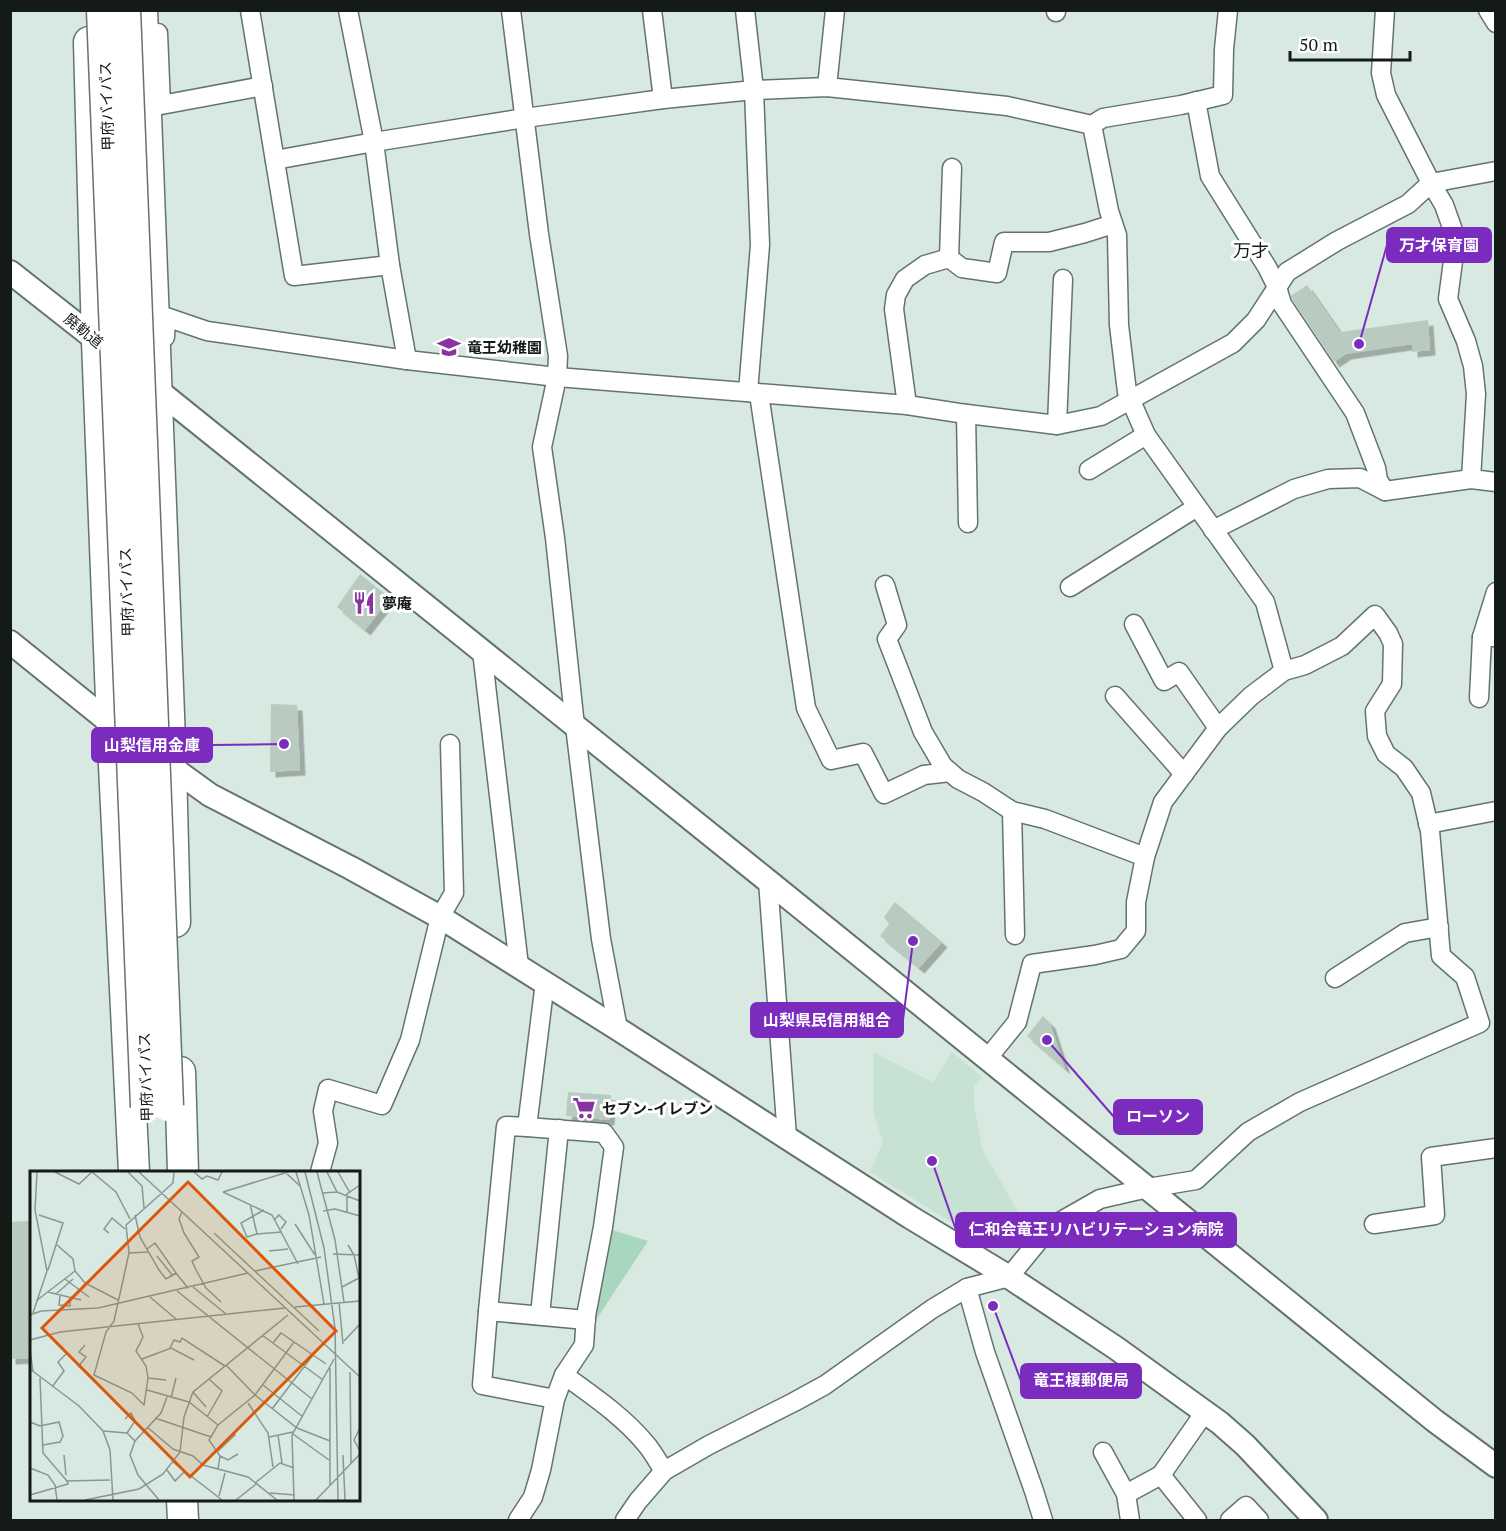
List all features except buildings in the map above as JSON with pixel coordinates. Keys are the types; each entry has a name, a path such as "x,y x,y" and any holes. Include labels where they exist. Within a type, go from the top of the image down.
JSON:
{"highway":[{"path":"88,10 97,341 112,725 134,1171"},
{"name":"甲府バイパス","path":"102,10 157,1106 170,1171"},
{"name":"甲府バイパス","path":"125,10 157,1106 149,1171"},
{"path":"142,10 160,393 183,1171"},
{"path":"163,1501 163,1521"},
{"path":"182,1501 183,1521"}],"street":[{"path":"156,10 161,105 262,86"},
{"path":"250,10 294,276 390,265"},
{"path":"348,10 374,142 390,265 407,360"},
{"path":"511,10 539,234 558,356 557,377 542,447 555,538 575,726 602,939 618,1029"},
{"path":"652,10 663,99"},
{"path":"745,10 754,90 760,245 753,393 806,708 831,760 863,753 884,794 924,775 950,772"},
{"path":"827,87 835,10"},
{"path":"275,160 525,118 663,99 754,90 827,87 1007,106 1092,125 1103,118 1223,95 1228,10"},
{"path":"1385,10 1382,73 1386,95 1444,205 1454,233 1448,299 1466,341 1473,366 1476,394 1471,478"},
{"path":"1488,10 1496,23"},
{"path":"1196,101 1210,176 1267,267 1282,304 1356,413 1376,468 1378,480 1385,491"},
{"path":"1092,125 1109,211 1117,235 1119,325 1127,392 1146,435 1265,602 1284,671"},
{"path":"949,258 952,168"},
{"path":"160,393 166,317 207,331 407,360 557,377 907,405 1057,424 1101,417 1233,343 1256,320 1287,272 1337,241 1408,204 1431,183 1496,171"},
{"path":"949,258 962,268 997,273 1004,242 1049,242 1113,224"},
{"path":"907,405 894,309 896,295 905,279 925,264 949,258"},
{"name":"廃軌道","path":"12,274 768,881 1435,1421 1496,1466"},
{"path":"1057,424 1063,279"},
{"path":"966,414 968,523"},
{"path":"1089,470 1146,435"},
{"path":"1214,530 1294,489 1328,479 1360,478 1385,491 1471,478 1496,482"},
{"path":"1070,587 1197,507"},
{"path":"885,585 897,626 887,639 923,732 943,766 958,779 1012,811 1045,819 1145,857"},
{"path":"1479,698 1496,592"},
{"path":"625,1521 638,1501 664,1471 825,1385 932,1309 967,1288 1009,1277 1049,1228 1100,1199 1196,1180 1248,1132 1300,1102 1480,1023 1465,977 1441,956 1428,824 1420,793 1404,768 1386,754 1377,736 1375,711 1392,684 1393,644 1375,615 1342,646 1305,665 1284,671 1251,696 1218,728 1163,802 1145,857 1136,903 1136,931 1121,949 1032,964 1017,1022 987,1059"},
{"path":"1134,624 1164,681 1179,672 1218,728"},
{"path":"10,642 112,725 210,795 440,917 910,1217 1009,1277 1116,1348 1220,1422 1245,1445 1316,1521"},
{"path":"482,651 519,966"},
{"path":"1115,696 1184,774"},
{"path":"321,1171 328,1143 323,1111 328,1089 382,1105 410,1040 440,917 454,893 450,744"},
{"path":"1012,811 1015,935"},
{"path":"1428,824 1496,811"},
{"path":"768,881 787,1137"},
{"path":"1335,978 1405,933 1439,927"},
{"path":"527,1127 545,982"},
{"path":"518,1521 533,1497 541,1470 555,1399 564,1375 584,1346 586,1320 603,1227 614,1147 604,1133 506,1126 482,1385 555,1399"},
{"path":"540,1315 559,1129"},
{"path":"1374,1224 1435,1215 1431,1157 1496,1148"},
{"path":"967,1288 985,1352 1043,1521"},
{"path":"488,1311 586,1320"},
{"path":"564,1375 594,1396 628,1425 646,1444 664,1471"},
{"path":"1126,1494 1161,1475 1205,1412"},
{"path":"1103,1452 1126,1494 1130,1521"},
{"path":"1161,1475 1197,1521"},
{"path":"1230,1521 1246,1506 1259,1521"}],"shaded area":[{"path":"873,1052 933,1082 952,1052 982,1077 974,1086 974,1104 982,1149 1018,1212 990,1246 870,1172 883,1142 874,1114"}],"green space":[{"path":"609,1229 648,1241 590,1329"}],"place":[{"name":"万才保育園","path":"1359,344"},
{"name":"竜王幼稚園","path":"449,347"},
{"name":"夢庵","path":"364,603"},
{"name":"山梨信用金庫","path":"284,744"},
{"name":"山梨県民信用組合","path":"913,941"},
{"name":"ローソン","path":"1047,1040"},
{"name":"セブン-イレブン","path":"584,1108"},
{"name":"仁和会竜王リハビリテーション病院","path":"932,1161"},
{"name":"竜王榎郵便局","path":"993,1306"}],"district":[{"name":"万才","path":"1251,250"}]}
